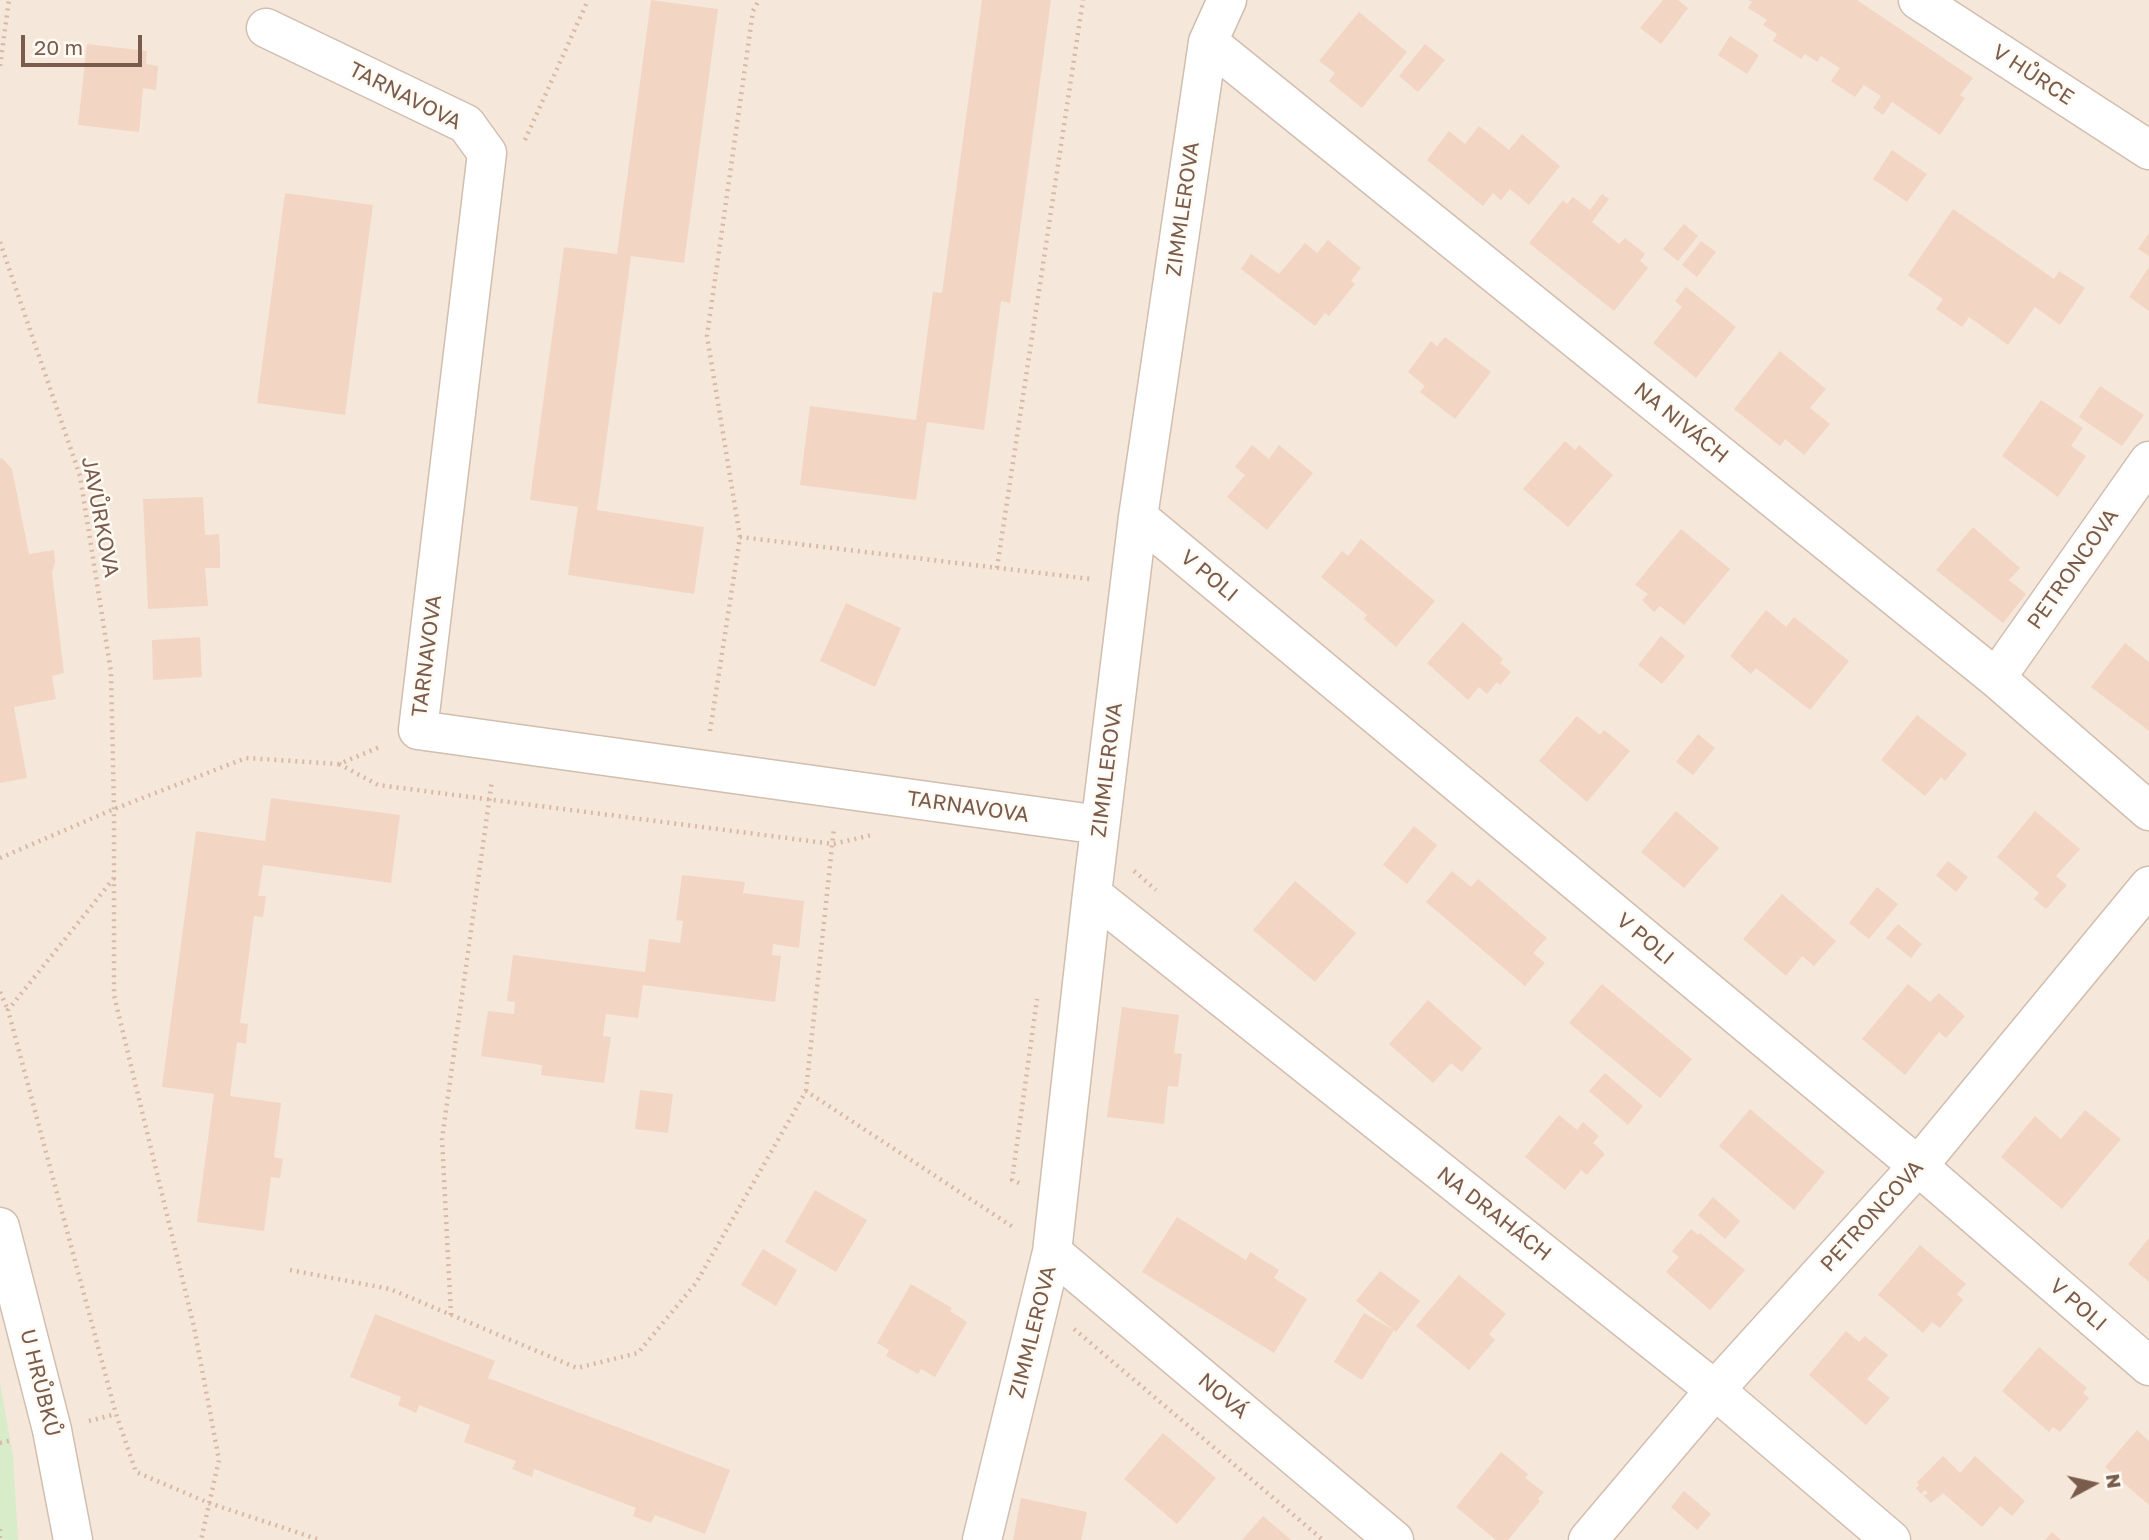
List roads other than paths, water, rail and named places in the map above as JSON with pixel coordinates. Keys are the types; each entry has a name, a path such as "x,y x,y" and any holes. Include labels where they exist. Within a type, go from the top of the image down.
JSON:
{"street":[{"name":"ZIMMLEROVA","path":"982,1540 1052,1252 1091,894 1138,517 1208,42 1227,0"},
{"name":"V HŮRCE","path":"1917,0 2149,150"},
{"name":"TARNAVOVA","path":"266,28 466,124 487,153 418,730 1100,825"},
{"name":"NA NIVÁCH","path":"1208,42 1996,678 2149,811"},
{"name":"PETRONCOVA","path":"1996,678 2149,461"},
{"name":"V POLI","path":"1138,517 1918,1166 2149,1366"},
{"name":"PETRONCOVA","path":"1588,1540 1715,1390 1918,1166 2149,886"},
{"name":"NA DRAHÁCH","path":"1091,894 1715,1390 1891,1540"},
{"name":"U HRŮBKŮ","path":"0,1227 52,1430 73,1540"},
{"name":"NOVÁ","path":"1052,1252 1394,1540"}]}
